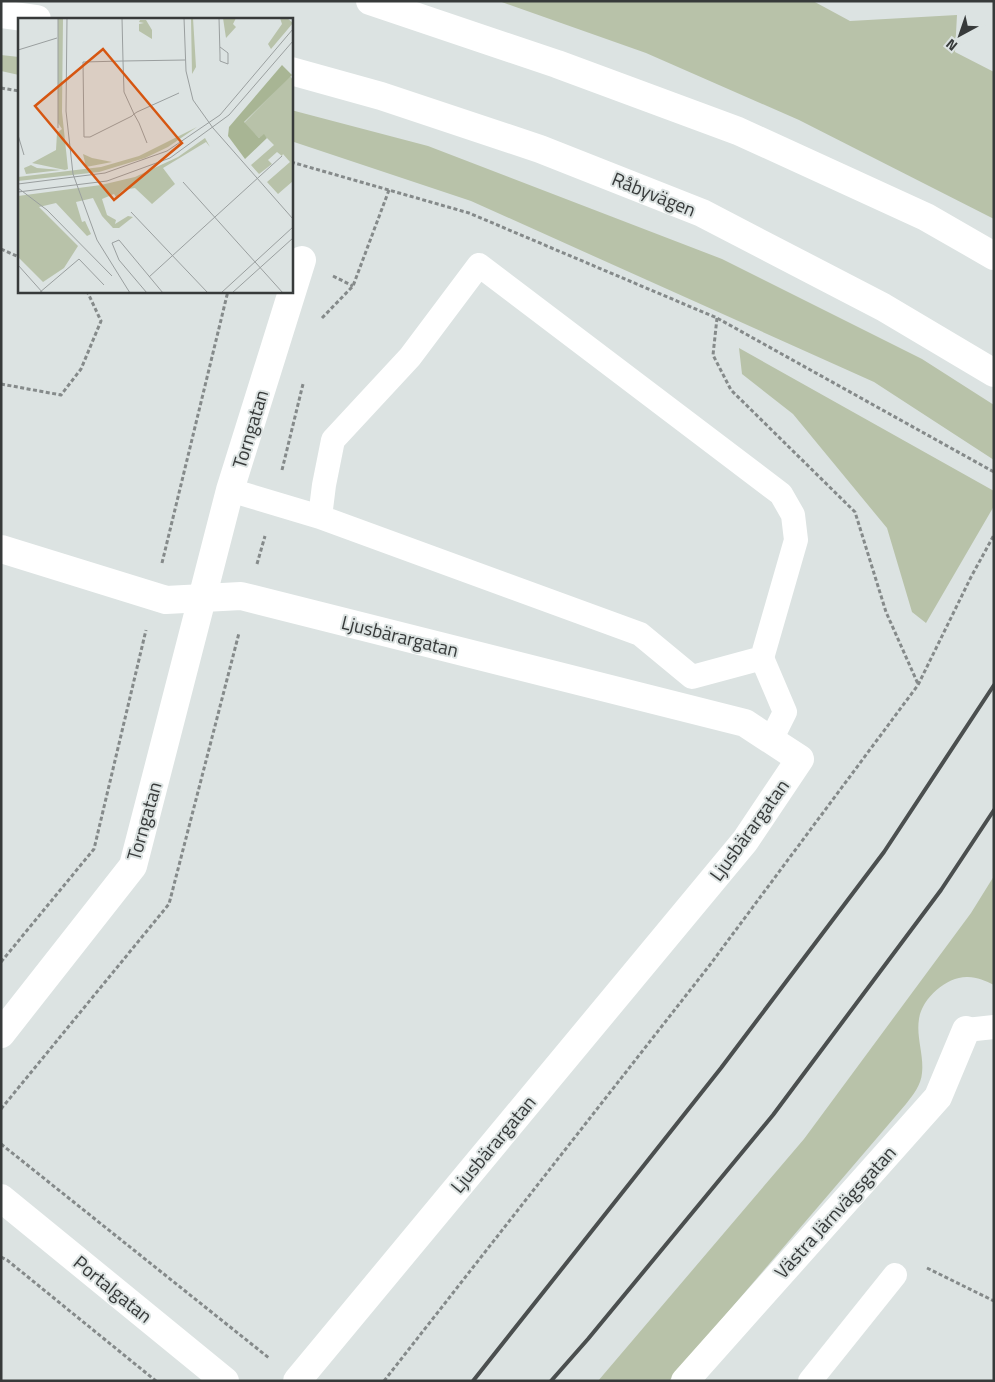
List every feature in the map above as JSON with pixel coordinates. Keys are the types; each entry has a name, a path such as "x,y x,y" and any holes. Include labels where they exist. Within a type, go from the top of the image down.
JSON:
{"street":[{"path":"370,1 557,64 738,131 926,217 994,256"},
{"path":"1,14 30,18"},
{"name":"Råbyvägen","path":"292,71 381,96 540,149 702,213 883,307 994,373"},
{"name":"Torngatan","path":"292,292 302,260"},
{"name":"Torngatan","path":"1,1034 133,866 230,490 292,292"},
{"path":"1,549 166,600 203,599"},
{"name":"Ljusbärargatan","path":"203,599 242,596 745,723 800,759 745,841 297,1381"},
{"name":"Västra Järnvägsgatan","path":"685,1381 938,1097 966,1030"},
{"name":"Portalgatan","path":"1,1198 225,1381"}],"lane":[{"path":"320,517 332,440 410,357 479,265 781,494 793,515 796,540 762,658 784,712 771,740"},
{"path":"230,490 320,517 640,634 692,677 762,658"},
{"path":"966,1030 994,1027"},
{"path":"810,1381 895,1276"}],"path":[{"path":"1,88 18,91"},
{"path":"292,162 469,213 718,318 994,472"},
{"path":"1,249 18,256"},
{"path":"1,384 61,395 81,369 100,321 87,292"},
{"path":"1,962 94,848 228,292"},
{"path":"384,1381 709,966 918,684 994,535"},
{"path":"1,1144 274,1362"},
{"path":"1,1257 156,1381"},
{"path":"895,1276 924,1266 994,1301"}],"green space":[{"path":"499,1 813,1 850,21 957,15 955,52 994,72 994,219 799,120 646,53"},
{"path":"1,55 18,57 18,75 1,71"},
{"path":"292,110 428,146 722,259 922,359 994,405 994,460 874,382 471,201 292,141"},
{"path":"739,348 994,491 994,506 926,623 912,612 887,528 793,414 742,374"},
{"path":"994,876 994,985 975,978 960,978 944,984 930,996 921,1011 918,1026 922,1060 920,1082 906,1104 669,1381 598,1381 804,1139 971,913"}],"railway":[{"path":"473,1381 721,1068 884,852 994,685"},
{"path":"551,1381 773,1115 941,890 994,810"}]}
